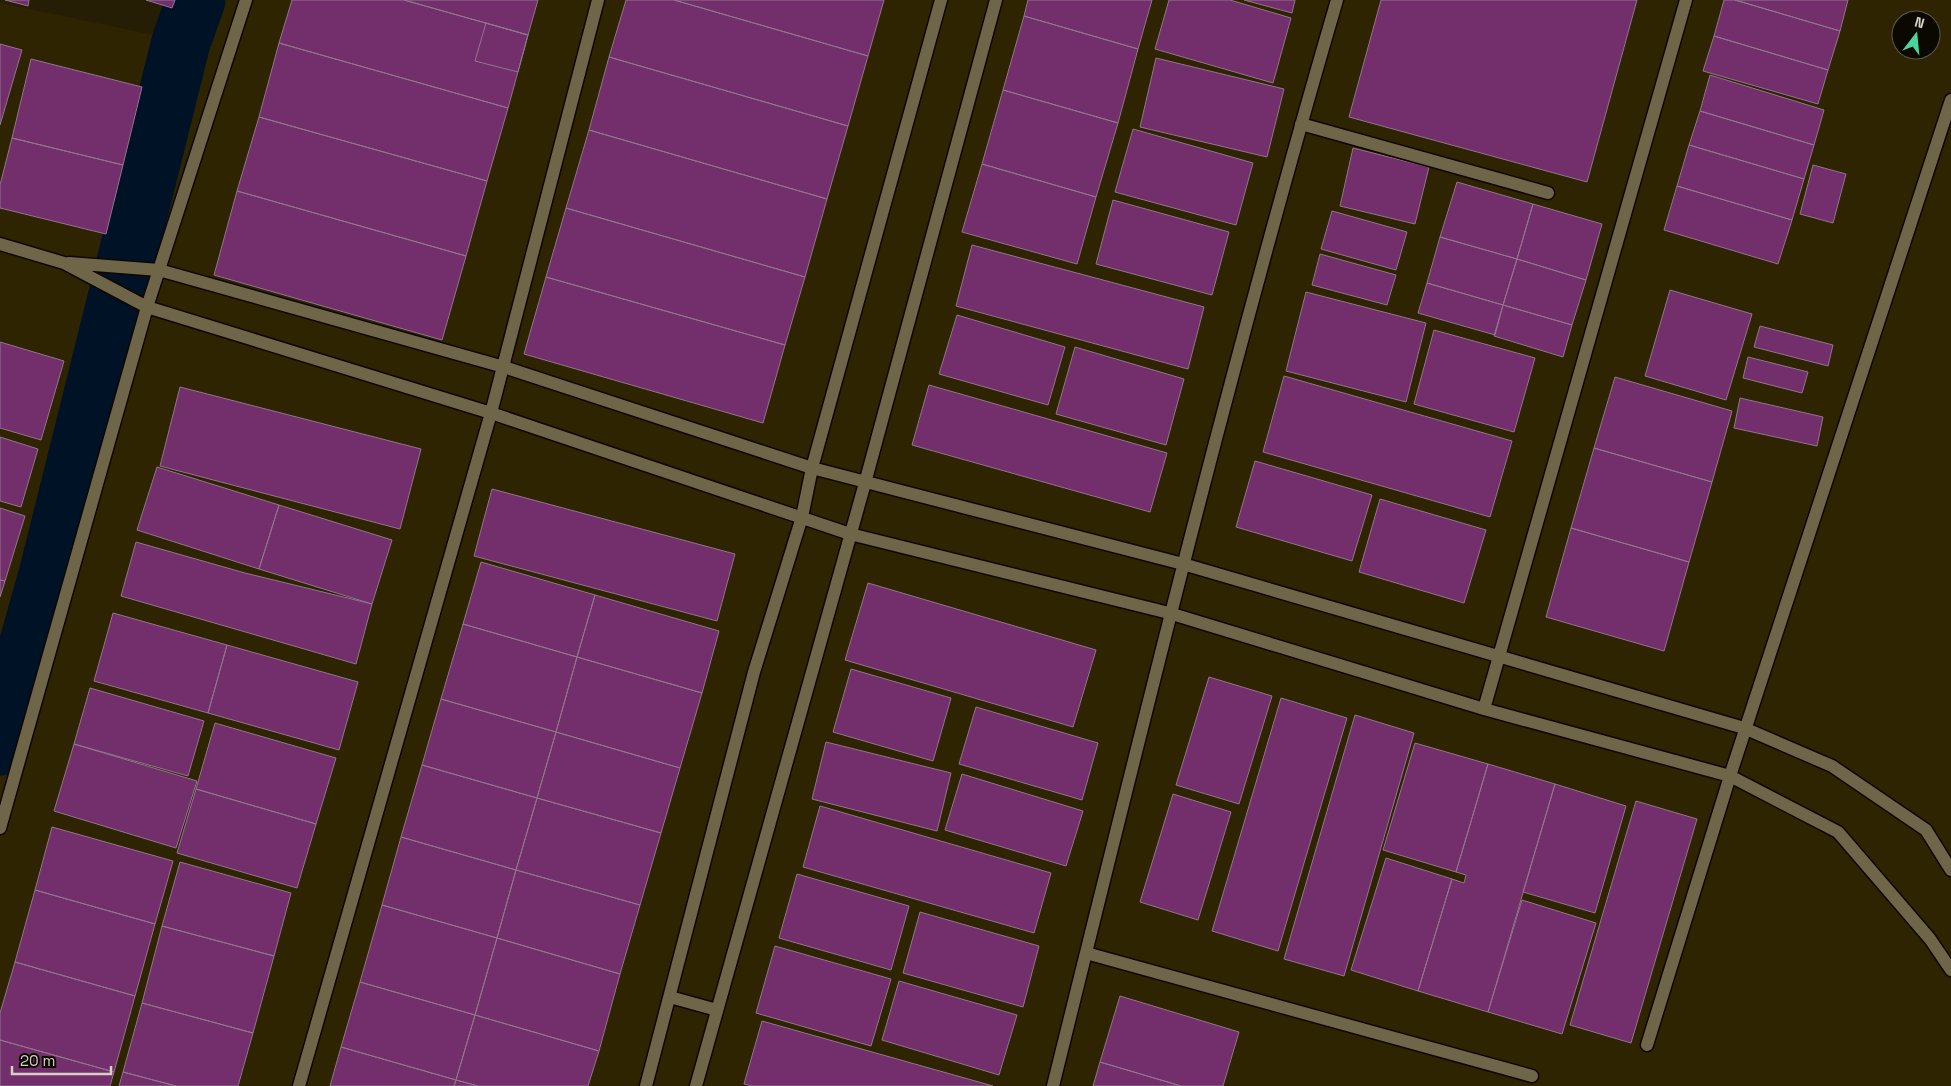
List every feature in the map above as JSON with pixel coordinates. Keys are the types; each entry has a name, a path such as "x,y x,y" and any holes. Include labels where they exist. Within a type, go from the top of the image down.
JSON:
{"street":[{"path":"0,828 147,307 246,0"},
{"path":"299,1086 504,367 598,0"},
{"path":"646,1086 754,672 802,517 812,468 941,0"},
{"path":"696,1086 865,483 996,0"},
{"path":"1053,1086 1182,564 1301,124 1337,0"},
{"path":"1484,709 1686,0"},
{"path":"1646,1045 1744,728 1951,100"},
{"path":"1301,124 1548,193"},
{"path":"0,244 64,263 147,307 491,413 850,534 1170,614 1484,709 1730,776 1838,832 1930,939 1951,970"},
{"path":"64,263 158,270 504,367 812,468 1182,564 1744,728 1832,766 1926,830 1951,870"},
{"path":"1086,953 1532,1076"},
{"path":"670,997 718,1010"}],"shaded area":[{"path":"187,0 1951,0 1951,1086 0,1086 0,3 173,39"}],"building":[{"path":"5,0 29,0 28,6"},
{"path":"146,0 175,0 172,8"},
{"path":"292,0 404,0 528,35 508,108 279,43"},
{"path":"404,0 538,0 528,35"},
{"path":"626,0 674,0 868,56 848,126 609,57"},
{"path":"674,0 884,0 868,56"},
{"path":"1028,0 1152,0 1138,49 1024,16"},
{"path":"1169,0 1230,0 1291,18 1273,83 1155,49"},
{"path":"1244,0 1295,0 1292,13"},
{"path":"1381,0 1637,0 1587,182 1349,117"},
{"path":"1724,0 1735,0 1840,31 1828,70 1714,36"},
{"path":"1735,0 1848,0 1840,31"},
{"path":"1024,16 1138,49 1118,123 1003,90"},
{"path":"486,23 528,35 518,72 475,61"},
{"path":"1714,36 1828,70 1818,104 1703,71"},
{"path":"279,43 508,108 487,181 259,117"},
{"path":"0,44 22,50 0,125"},
{"path":"609,57 848,126 827,199 589,130"},
{"path":"1156,58 1284,89 1267,157 1140,127"},
{"path":"31,59 142,87 123,165 12,138"},
{"path":"1710,75 1824,110 1814,145 1700,111"},
{"path":"1003,90 1118,123 1096,197 982,164"},
{"path":"1700,111 1814,145 1804,179 1689,145"},
{"path":"259,117 487,181 466,256 237,191"},
{"path":"1133,129 1253,163 1236,225 1115,192"},
{"path":"589,130 827,199 805,277 566,208"},
{"path":"12,138 123,165 106,234 0,208 0,185"},
{"path":"1689,145 1804,179 1792,220 1677,186"},
{"path":"1353,148 1429,167 1415,224 1340,206"},
{"path":"982,164 1096,197 1077,264 962,232"},
{"path":"1813,165 1846,174 1833,223 1800,214"},
{"path":"1457,182 1533,204 1517,259 1440,237"},
{"path":"1677,186 1792,220 1778,264 1664,230"},
{"path":"237,191 466,256 442,340 214,275"},
{"path":"1113,200 1229,232 1212,295 1096,264"},
{"path":"1533,204 1602,224 1586,280 1517,259"},
{"path":"566,208 805,277 785,345 546,277"},
{"path":"1332,211 1407,232 1396,270 1321,249"},
{"path":"1440,237 1517,259 1503,305 1427,283"},
{"path":"972,245 1204,307 1188,369 956,306"},
{"path":"1320,254 1396,275 1387,305 1312,285"},
{"path":"1517,259 1586,280 1572,325 1503,305"},
{"path":"546,277 785,345 763,423 524,354"},
{"path":"1427,283 1503,305 1495,335 1418,313"},
{"path":"1670,290 1752,314 1726,400 1645,376"},
{"path":"1306,292 1426,323 1406,402 1286,371"},
{"path":"1503,305 1572,325 1563,357 1494,336"},
{"path":"957,315 1065,347 1048,405 939,374"},
{"path":"1760,326 1833,345 1828,366 1754,347"},
{"path":"1434,330 1535,358 1514,432 1414,404"},
{"path":"0,342 64,361 41,440 0,428"},
{"path":"1075,347 1184,379 1166,445 1056,414"},
{"path":"1748,357 1808,372 1802,393 1743,378"},
{"path":"1284,376 1512,441 1490,517 1263,452"},
{"path":"1615,377 1732,411 1712,482 1594,448"},
{"path":"929,385 1167,453 1150,512 912,445"},
{"path":"180,387 421,449 400,529 160,466"},
{"path":"1740,398 1823,417 1817,446 1734,428"},
{"path":"0,437 38,449 21,507 0,501"},
{"path":"1594,448 1712,482 1689,562 1571,528"},
{"path":"1255,461 1372,495 1352,561 1236,527"},
{"path":"157,467 279,505 259,569 137,530"},
{"path":"492,489 735,554 717,621 474,556"},
{"path":"1380,499 1486,530 1464,603 1359,572"},
{"path":"279,505 392,540 372,604 259,569"},
{"path":"0,508 25,516 5,581 0,580"},
{"path":"1571,528 1689,562 1664,651 1546,617"},
{"path":"136,542 245,573 372,604 356,664 121,596"},
{"path":"481,562 595,595 577,657 463,624"},
{"path":"0,580 5,581 0,597"},
{"path":"868,583 1096,650 1073,727 845,660"},
{"path":"595,595 719,631 702,693 577,657"},
{"path":"113,613 227,645 208,713 94,681"},
{"path":"463,624 577,657 556,732 441,699"},
{"path":"227,645 358,682 339,750 208,713"},
{"path":"577,657 702,693 680,768 556,732"},
{"path":"851,669 951,698 933,761 833,732"},
{"path":"1209,677 1272,696 1239,804 1176,785"},
{"path":"90,688 204,721 188,776 74,744"},
{"path":"1281,698 1347,718 1278,951 1212,931"},
{"path":"441,699 556,732 537,798 422,765"},
{"path":"976,707 1098,743 1082,800 959,764"},
{"path":"1355,715 1414,733 1344,976 1284,959"},
{"path":"215,723 336,758 316,824 196,789"},
{"path":"556,732 680,768 661,833 537,798"},
{"path":"826,742 951,773 937,831 812,799"},
{"path":"1415,743 1488,764 1456,872 1383,850"},
{"path":"74,744 197,781 176,848 54,811"},
{"path":"1488,764 1555,784 1488,1012 1418,991 1452,879 1464,883 1466,875 1456,872"},
{"path":"422,765 537,798 516,870 401,837"},
{"path":"962,774 1083,811 1066,866 945,830"},
{"path":"1555,784 1626,806 1595,913 1523,892"},
{"path":"196,789 316,824 297,888 177,853"},
{"path":"1173,794 1231,812 1198,920 1140,902"},
{"path":"537,798 661,833 640,905 516,870"},
{"path":"1636,801 1697,819 1631,1043 1570,1025"},
{"path":"820,806 1051,873 1034,933 803,867"},
{"path":"52,827 173,861 155,924 35,890"},
{"path":"401,837 516,870 497,938 382,905"},
{"path":"1386,858 1452,879 1418,991 1351,970"},
{"path":"180,862 291,893 274,956 162,926"},
{"path":"516,870 640,905 620,974 497,938"},
{"path":"797,874 909,906 891,970 779,938"},
{"path":"35,890 155,924 135,996 15,962"},
{"path":"1522,900 1596,923 1562,1034 1488,1012"},
{"path":"382,905 497,938 475,1015 360,982"},
{"path":"920,912 1039,946 1023,1007 903,973"},
{"path":"162,926 274,956 253,1033 142,1003"},
{"path":"497,938 620,974 599,1051 475,1015"},
{"path":"775,946 891,979 871,1046 756,1013"},
{"path":"15,962 135,996 114,1072 0,1040 0,1013"},
{"path":"899,981 1017,1015 999,1075 882,1040"},
{"path":"360,982 475,1015 456,1080 341,1047"},
{"path":"1120,996 1239,1032 1223,1086 1181,1086 1100,1062"},
{"path":"142,1003 253,1033 238,1086 176,1086 123,1072"},
{"path":"475,1015 599,1051 588,1086 478,1086 456,1080"},
{"path":"762,1021 993,1086 752,1086 744,1084"},
{"path":"0,1040 114,1072 110,1086 0,1086"},
{"path":"341,1047 456,1080 454,1086 330,1086"},
{"path":"1100,1062 1181,1086 1093,1086"},
{"path":"123,1072 176,1086 119,1086"},
{"path":"456,1080 478,1086 454,1086"}],"waterway":[{"path":"0,746 49,571 181,42 196,0"}]}
